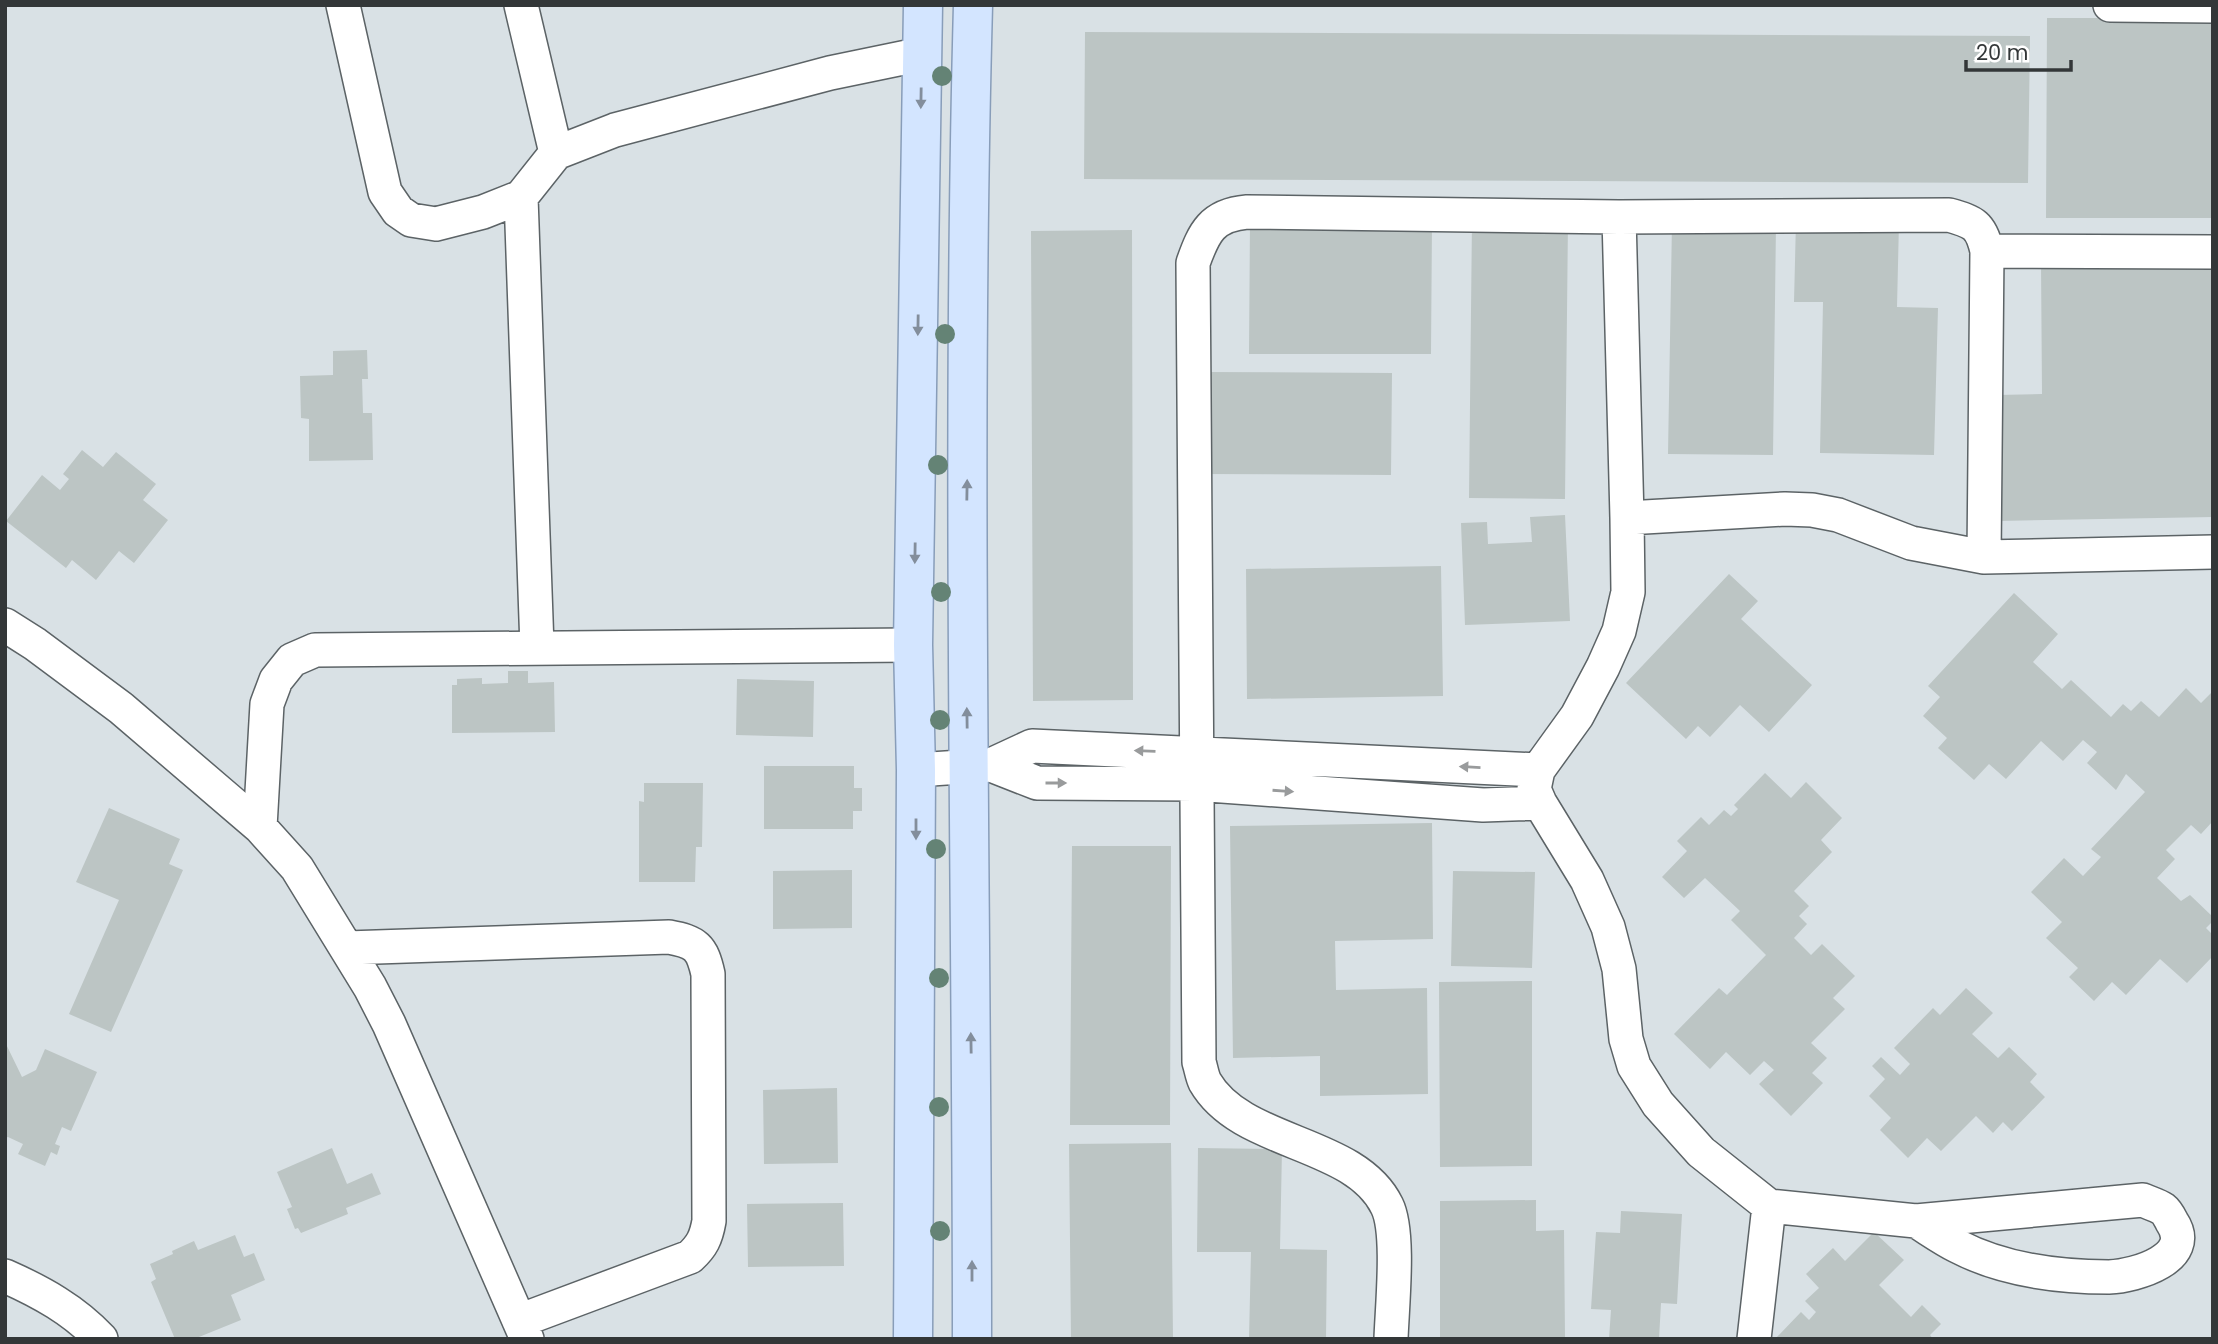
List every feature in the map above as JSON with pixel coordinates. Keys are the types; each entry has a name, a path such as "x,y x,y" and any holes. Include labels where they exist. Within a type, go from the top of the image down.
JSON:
{"main road":[{"path":"913,1339 916,770 913,645 923,5"},
{"path":"972,1339 980,765 966,626 973,5"}],"street":[{"path":"343,5 384,192 398,211 411,220 436,224 483,212 521,197 556,153 615,131 831,73 922,54"},
{"path":"521,5 556,153"},
{"path":"2110,5 2213,6"},
{"path":"521,197 537,647"},
{"path":"1391,1339 1394,1228 1387,1206 1373,1185 1344,1165 1249,1122 1229,1108 1204,1081 1199,1062 1193,263 1201,241 1212,226 1226,214 1247,212 1619,217 1949,215 1973,224 1983,234 1987,251 1984,556"},
{"path":"1619,217 1628,592 1619,631 1603,667 1577,716 1538,770 1535,789 1540,803 1587,880 1608,927 1619,969 1626,1039 1634,1066 1658,1104 1701,1152 1769,1206 1916,1221 2143,1200 2164,1210 2177,1229 2177,1244 2164,1261 2143,1272 2112,1277 2062,1274 2004,1265 1958,1247 1916,1221"},
{"path":"1987,251 2213,252"},
{"path":"1627,518 1785,509 1812,510 1838,515 1911,544 1984,556 2213,552"},
{"path":"5,625 35,644 121,709 260,827 297,868 370,987 405,1057 523,1330 690,1257 701,1247 709,1221 708,974 699,949 688,941 669,937 347,948"},
{"path":"5,659 35,644"},
{"path":"260,827 267,704 276,680 292,660 315,650 913,645"},
{"path":"916,770 980,765 1037,783 1196,769 1538,770"},
{"path":"1196,769 1483,805 1540,803"},
{"path":"1754,1339 1769,1206"},
{"path":"5,1276 62,1305 87,1324 101,1339"}],"building":[{"path":"2047,18 2213,18 2213,218 2046,218"},
{"path":"1085,32 2030,36 2028,183 1084,179"},
{"path":"1472,219 1568,220 1565,499 1469,498"},
{"path":"1796,221 1899,222 1897,307 1938,308 1934,455 1820,453 1823,302 1794,302"},
{"path":"1250,222 1432,222 1431,354 1249,354"},
{"path":"1672,223 1776,224 1773,455 1668,454"},
{"path":"1132,230 1133,700 1033,701 1031,231"},
{"path":"2213,260 2213,517 1998,521 1997,395 2042,394 2041,263"},
{"path":"367,350 368,379 362,379 363,413 372,413 373,460 309,461 309,419 301,418 300,376 333,375 333,351"},
{"path":"1203,372 1392,373 1391,475 1202,474"},
{"path":"82,450 103,467 116,452 156,484 143,500 168,520 134,563 119,551 96,580 72,560 66,568 6,521 42,475 60,490 69,479 63,474"},
{"path":"1565,515 1570,621 1465,625 1461,523 1487,522 1488,544 1532,542 1530,517"},
{"path":"1441,566 1443,696 1247,699 1246,569"},
{"path":"1729,574 1758,601 1741,619 1812,685 1769,732 1740,705 1710,737 1698,726 1686,739 1626,683"},
{"path":"2014,593 2058,634 2033,662 2062,689 2071,680 2111,717 2123,704 2131,711 2141,701 2159,717 2186,688 2201,703 2213,691 2213,821 2201,834 2191,825 2166,850 2175,859 2157,878 2181,901 2190,895 2213,917 2213,921 2206,928 2213,935 2213,956 2187,983 2160,959 2126,995 2112,982 2094,1001 2069,977 2078,968 2046,938 2062,922 2031,892 2064,858 2083,876 2101,857 2091,849 2145,792 2126,774 2116,790 2087,763 2097,752 2083,740 2063,761 2041,741 2006,779 1989,764 1974,780 1938,748 1947,738 1923,716 1940,697 1928,686"},
{"path":"508,671 528,671 528,683 554,682 555,732 452,733 452,685 457,685 457,679 482,678 482,684 508,683"},
{"path":"737,679 814,681 813,737 736,735"},
{"path":"764,766 854,766 854,788 862,788 862,811 853,811 853,829 764,829"},
{"path":"1765,773 1791,798 1806,782 1842,818 1821,840 1832,852 1794,891 1809,906 1799,916 1807,924 1794,938 1811,955 1822,944 1855,976 1833,998 1845,1009 1811,1043 1827,1058 1812,1073 1823,1083 1791,1116 1759,1084 1774,1070 1764,1061 1750,1075 1726,1052 1710,1069 1674,1034 1719,988 1727,995 1766,955 1731,920 1740,911 1705,878 1684,898 1662,877 1687,851 1677,841 1701,817 1709,825 1724,810 1731,816 1738,809 1734,805"},
{"path":"644,783 703,783 702,847 696,847 695,882 639,882 639,801 644,802"},
{"path":"109,808 180,839 169,864 183,870 111,1032 69,1014 119,900 76,882"},
{"path":"1432,823 1433,939 1335,941 1336,990 1427,988 1428,1094 1320,1096 1320,1056 1233,1058 1230,826"},
{"path":"1072,846 1171,846 1170,1125 1070,1125"},
{"path":"852,870 852,928 773,929 773,871"},
{"path":"1453,871 1535,872 1532,968 1451,966"},
{"path":"1532,981 1532,1166 1440,1167 1439,982"},
{"path":"1966,988 1993,1013 1972,1034 1998,1058 2009,1047 2037,1074 2030,1082 2045,1097 2012,1131 2003,1122 1993,1133 1976,1116 1941,1151 1927,1138 1908,1158 1880,1130 1891,1118 1869,1096 1885,1079 1872,1066 1881,1057 1900,1075 1910,1064 1894,1048 1933,1008 1940,1015"},
{"path":"5,1042 22,1077 36,1070 45,1049 97,1072 71,1131 62,1127 55,1144 60,1146 57,1155 51,1152 45,1166 18,1154 23,1144 5,1138"},
{"path":"837,1088 838,1163 764,1164 763,1090"},
{"path":"1171,1143 1173,1339 1071,1339 1069,1144"},
{"path":"332,1148 347,1184 372,1173 381,1194 346,1208 348,1214 301,1233 298,1228 295,1229 287,1209 292,1207 277,1172"},
{"path":"1198,1148 1282,1149 1280,1249 1327,1250 1326,1339 1249,1339 1251,1252 1197,1252"},
{"path":"1536,1200 1536,1231 1564,1230 1565,1337 1440,1339 1440,1201"},
{"path":"843,1203 844,1266 748,1267 747,1204"},
{"path":"1621,1211 1682,1214 1677,1304 1661,1303 1659,1339 1609,1339 1611,1310 1591,1309 1596,1232 1620,1233"},
{"path":"1874,1232 1904,1260 1879,1285 1911,1317 1922,1305 1941,1324 1930,1335 1933,1339 1775,1339 1801,1312 1809,1320 1816,1312 1805,1301 1819,1288 1806,1274 1833,1248 1845,1261"},
{"path":"235,1235 244,1257 254,1253 265,1280 231,1295 241,1320 194,1339 175,1339 151,1282 156,1279 150,1264 194,1241 198,1250"}]}
